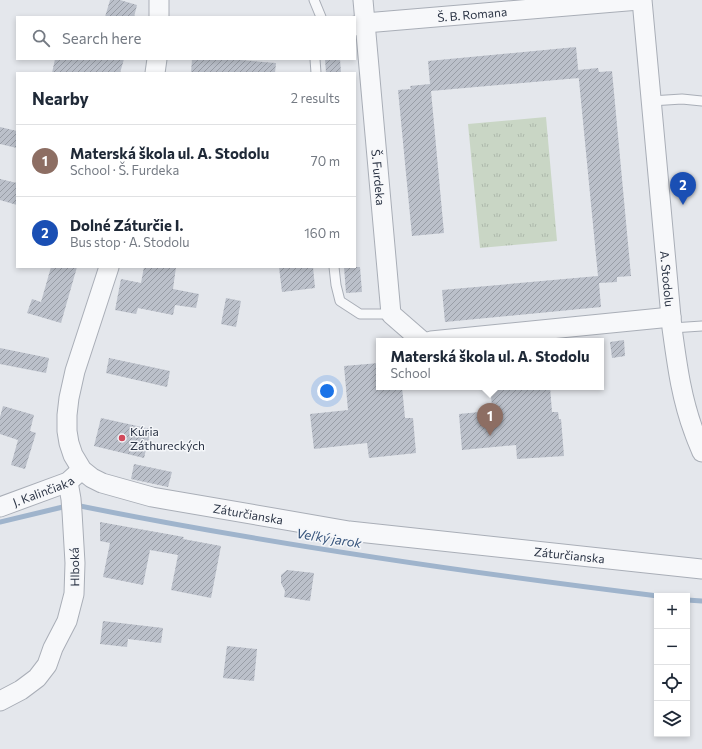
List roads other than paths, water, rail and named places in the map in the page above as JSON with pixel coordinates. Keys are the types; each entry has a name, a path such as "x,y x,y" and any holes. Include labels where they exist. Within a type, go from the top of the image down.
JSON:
{"street":[{"path":"159,0 159,16"},
{"name":"Š. Furdeka","path":"363,0 360,24 391,314"},
{"name":"Š. B. Romana","path":"360,24 639,0"},
{"name":"A. Stodolu","path":"642,0 671,322 680,387 688,418 702,452"},
{"path":"155,72 157,60"},
{"name":"Záturčianska","path":"73,490 74,456 69,443 67,431 69,398 78,364 109,268"},
{"path":"391,314 419,338"},
{"path":"469,338 671,322"},
{"name":"Záturčianska","path":"73,490 92,478 102,484 152,497 349,531 702,569"},
{"name":"J. Kalinčiaka","path":"0,507 73,490"},
{"name":"Hlboká","path":"0,701 21,690 36,678 47,665 53,648 67,621 74,594 75,563 73,490"},
{"name":"Hlboká","path":"0,693 53,648"}],"lane":[{"path":"314,0 321,16"},
{"path":"315,60 316,72"},
{"path":"651,101 682,99 702,101"},
{"path":"334,268 340,301 360,314 391,314"},
{"path":"671,322 702,326"}],"waterway":[{"name":"Veľký jarok","path":"75,505 293,545 439,567 654,595"},
{"name":"Veľký jarok","path":"0,522 67,506"},
{"name":"Veľký jarok","path":"690,600 702,601"}],"place":[{"name":"Dolné Záturčie I.","path":"683,205"},
{"name":"Materská škola ul. A. Stodolu","path":"490,436"},
{"name":"Kúria Záthureckých","path":"122,438"}]}
